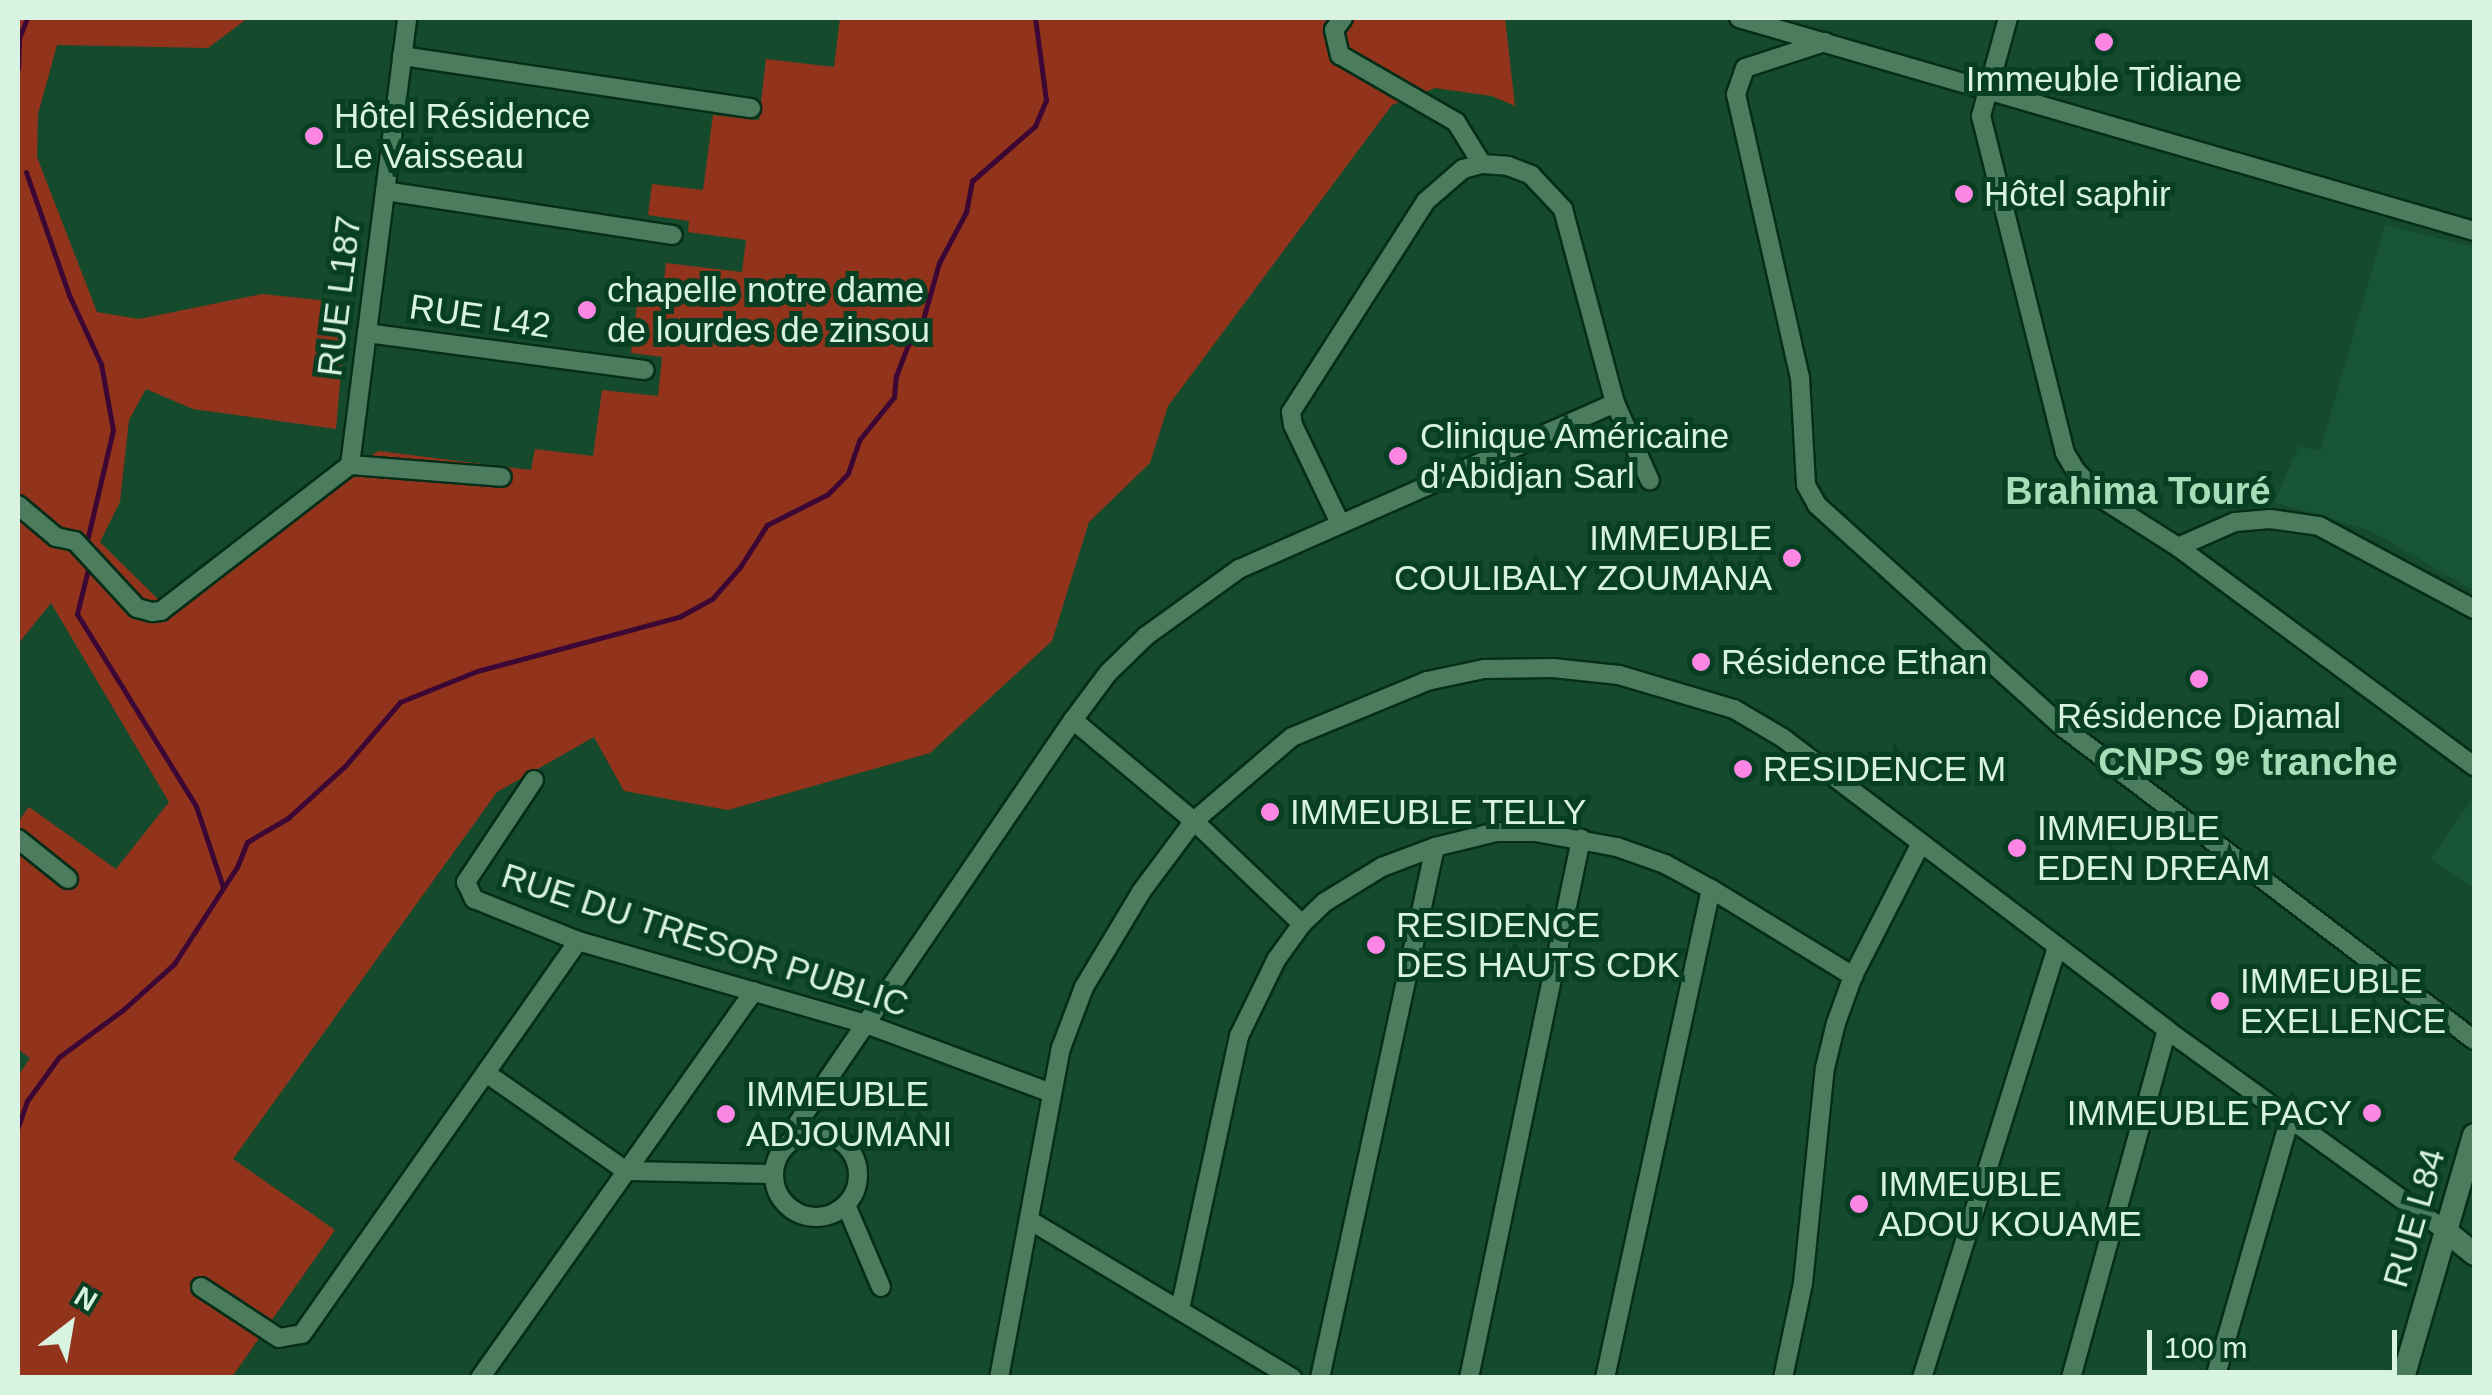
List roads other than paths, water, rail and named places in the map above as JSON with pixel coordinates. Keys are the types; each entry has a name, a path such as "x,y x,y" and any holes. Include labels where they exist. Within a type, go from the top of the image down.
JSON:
{"street":[{"name":"RUE L187","path":"350,464 407,18"},
{"path":"1342,18 1334,30 1340,55 1456,122 1482,164"},
{"path":"1740,18 2474,231"},
{"path":"2008,18 1981,116 2065,453 2104,500 2178,547 2474,766"},
{"path":"1824,42 1745,68 1736,94 1800,377 1806,485 1816,506 2064,728 2474,1040"},
{"path":"402,56 752,108"},
{"path":"1339,521 1292,425 1291,412 1426,201 1463,170 1482,164 1508,166 1531,176 1563,209 1615,403 1650,481"},
{"path":"385,190 673,234"},
{"name":"RUE L42","path":"367,333 645,370"},
{"path":"800,1136 798,1123 1108,673 1193,599 1239,569 1339,521 1615,403"},
{"path":"18,505 56,537 76,541 138,608 162,611 350,464 502,477"},
{"path":"2178,547 2236,522 2270,520 2320,526 2474,609"},
{"path":"999,1378 1050,1092 1084,987 1109,940 1194,821 1292,737 1364,703 1427,681 1484,669 1553,668 1619,675 1734,709 1783,738 2167,1030 2459,1242"},
{"path":"1073,720 1194,821 1302,924"},
{"name":"RUE DU TRESOR PUBLIC","path":"534,780 466,882 474,900 578,941 866,1024 1050,1092"},
{"path":"1180,1308 1238,1036 1276,960 1302,924 1325,902 1369,875 1435,847 1496,832 1581,839 1664,864 1852,976"},
{"path":"18,839 68,879"},
{"path":"1469,1378 1581,839"},
{"path":"1790,1376 1825,1068 1852,976 1920,845"},
{"path":"1320,1378 1435,847"},
{"path":"1604,1378 1711,889"},
{"path":"201,1287 280,1338 302,1334 489,1075 578,941"},
{"path":"1922,1378 2056,947"},
{"path":"480,1378 754,991"},
{"path":"2070,1378 2167,1030"},
{"path":"489,1075 626,1172 773,1174"},
{"path":"2215,1378 2289,1120"},
{"path":"828,1135 851,1152 858,1179 846,1205 820,1218 806,1216 782,1201 773,1174 781,1151 800,1136 828,1135"},
{"name":"RUE L84","path":"2403,1378 2459,1242 2474,1135"},
{"name":"RUE L84","path":"2415,1378 2459,1242 2474,1179"},
{"path":"846,1205 881,1287"},
{"path":"1030,1221 1292,1378"}],"waterway":[{"path":"18,69 19,38 27,18"},
{"path":"18,1127 27,1101 59,1057 124,1009 174,964 237,867 247,842 288,818 345,766 400,702 477,671 679,617 712,599 740,567 767,525 828,494 848,473 860,439 894,397 896,376 908,345 920,330 939,263 966,212 972,181 1035,126 1046,100 1035,18"},
{"path":"26,172 69,295 101,364 113,430 86,545"},
{"path":"89,565 77,614 196,806 223,887"}],"place":[{"name":"Immeuble Tidiane","path":"2104,42"},
{"name":"Hôtel Résidence Le Vaisseau","path":"314,136"},
{"name":"Hôtel saphir","path":"1964,194"},
{"name":"chapelle notre dame de lourdes de zinsou","path":"587,310"},
{"name":"Clinique Américaine d'Abidjan Sarl","path":"1398,456"},
{"name":"IMMEUBLE COULIBALY ZOUMANA","path":"1792,558"},
{"name":"Résidence Ethan","path":"1701,662"},
{"name":"Résidence Djamal","path":"2199,679"},
{"name":"RESIDENCE M","path":"1743,769"},
{"name":"IMMEUBLE TELLY","path":"1270,812"},
{"name":"IMMEUBLE EDEN DREAM","path":"2017,848"},
{"name":"RESIDENCE DES HAUTS CDK","path":"1376,945"},
{"name":"IMMEUBLE EXELLENCE","path":"2220,1001"},
{"name":"IMMEUBLE PACY","path":"2372,1113"},
{"name":"IMMEUBLE ADJOUMANI","path":"726,1114"},
{"name":"IMMEUBLE ADOU KOUAME","path":"1859,1204"}],"district":[{"name":"Brahima Touré","path":"2138,492"},
{"name":"CNPS 9ᵉ tranche","path":"2248,763"}]}
